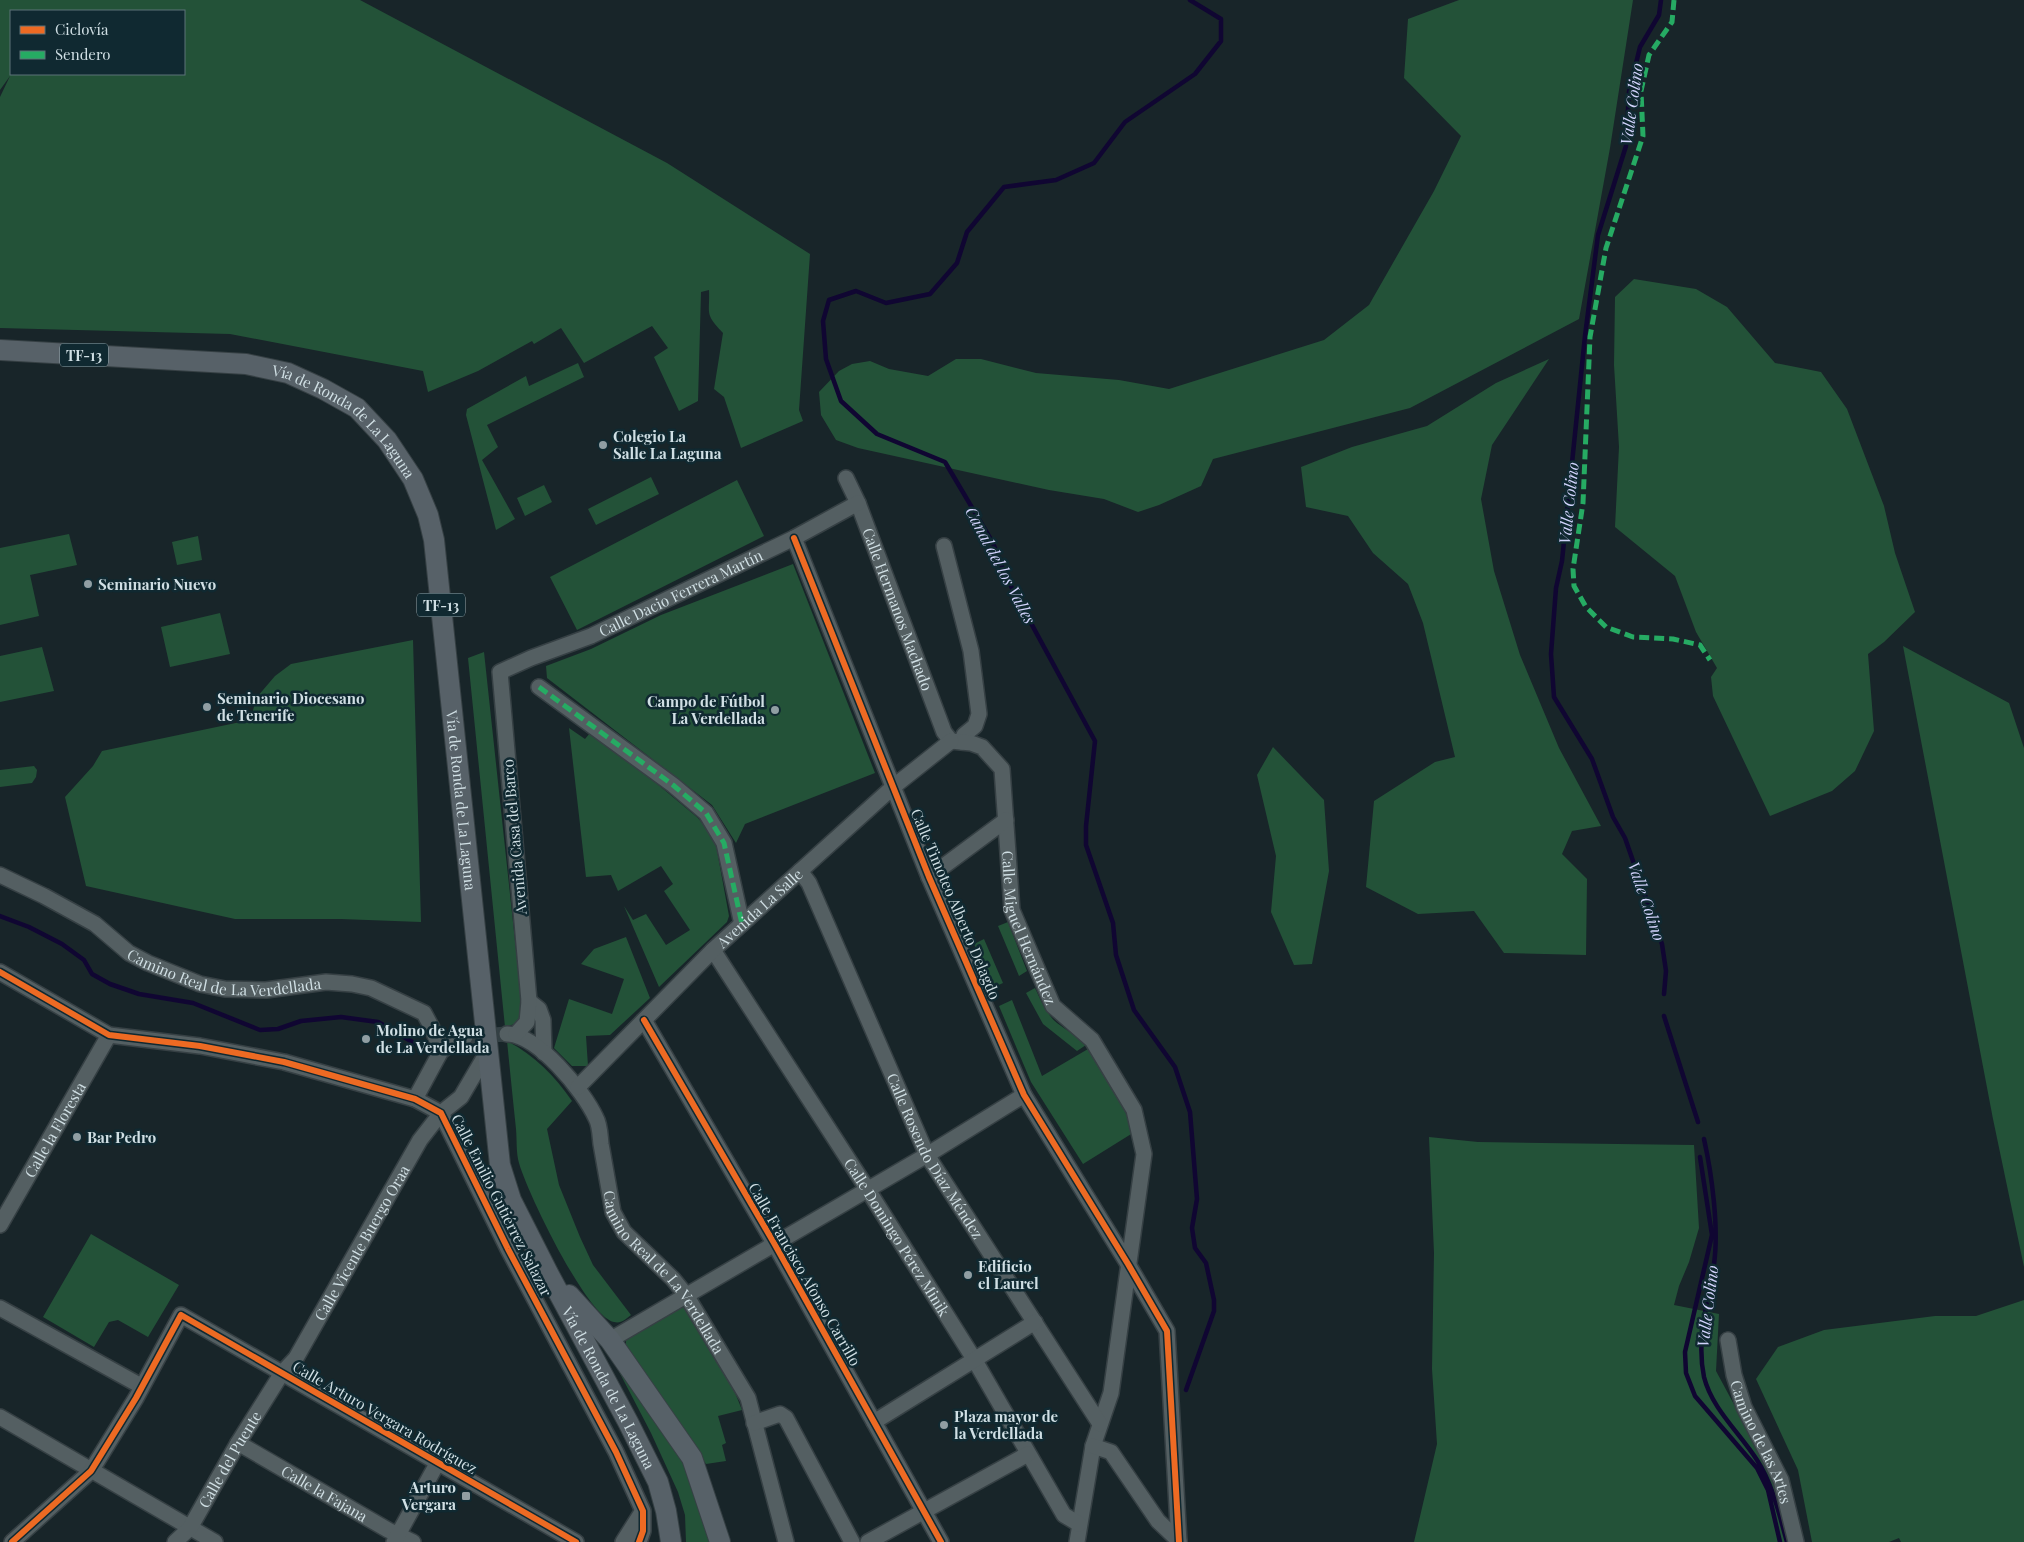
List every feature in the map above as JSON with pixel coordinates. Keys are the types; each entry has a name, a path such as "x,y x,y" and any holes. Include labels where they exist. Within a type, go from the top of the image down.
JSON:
{"main road":[{"path":"0,340 29,352"},
{"name":"Vía de Ronda de La Laguna","path":"0,350 246,364 288,373 323,388 357,408 387,440 413,479 428,515 434,540 500,1165 511,1200 658,1482 666,1511 671,1542"},
{"path":"546,1270 610,1340 692,1458 720,1542"}],"street":[{"name":"Calle Hermanos Machado","path":"846,478 858,503 944,732 957,741"},
{"name":"Calle Dacio Ferrera Martín","path":"500,672 531,658 591,636 794,538 858,503"},
{"name":"Calle Timoteo Alberto Delagdo","path":"794,538 929,877 1024,1095 1167,1331 1179,1541"},
{"name":"Avenida La Salle","path":"578,1087 713,950 893,787 975,726 979,714 972,651 944,546"},
{"name":"Avenida Casa del Barco","path":"500,672 529,1001 527,1022 512,1034"},
{"path":"539,687 672,785 706,813 724,843 742,924"},
{"name":"Calle Miguel Hernández","path":"957,741 982,747 1002,769 1012,910 1053,1006 1092,1040 1134,1110 1144,1154 1111,1393 1093,1446 1077,1542"},
{"path":"929,877 1006,820"},
{"name":"Calle Rosendo Díaz Méndez","path":"800,872 808,884 927,1155 1100,1424"},
{"name":"Camino Real de La Verdellada","path":"0,875 44,896 95,924 129,952 148,963 200,984 225,989 266,990 326,982 371,988 424,1013 441,1051"},
{"name":"Calle Domingo Pérez Minik","path":"713,950 868,1190 974,1360 1064,1515 1079,1524"},
{"name":"Calle Emilio Gutiérrez Salazar","path":"0,972 109,1035 200,1046 284,1062 415,1099 441,1113 508,1249 616,1452 643,1511 643,1531 639,1542"},
{"path":"529,1001 539,1009 543,1020 544,1053"},
{"name":"Calle Francisco Afonso Carrillo","path":"644,1020 774,1243 941,1542"},
{"name":"Camino Real de La Verdellada","path":"512,1034 530,1042 544,1053 578,1087 597,1119 613,1212 617,1222 624,1232 686,1295 748,1398 786,1542"},
{"name":"Calle la Floresta","path":"0,1225 109,1035"},
{"path":"415,1099 441,1051 453,1042 465,1037"},
{"name":"Calle Vicente Buergo Oraa","path":"282,1373 296,1358 420,1140 441,1113 461,1097 488,1051"},
{"path":"610,1340 868,1190 1024,1095"},
{"path":"508,1249 546,1270"},
{"path":"0,1308 141,1386 136,1398 91,1471 12,1542"},
{"name":"Calle Arturo Vergara Rodríguez","path":"141,1386 181,1315 576,1542"},
{"path":"874,1422 1035,1322"},
{"name":"Camino de las Artes","path":"1728,1340 1734,1374 1744,1407 1781,1480 1796,1542"},
{"name":"Calle del Puente","path":"175,1542 190,1528 238,1443 282,1373"},
{"path":"754,1423 780,1414 786,1418 852,1542"},
{"path":"0,1417 215,1542"},
{"name":"Calle la Fajana","path":"238,1443 396,1538 413,1542"},
{"path":"1093,1446 1111,1452 1158,1521 1179,1541"},
{"path":"868,1542 1028,1454"},
{"path":"396,1538 438,1462"},
{"path":"623,1542 643,1511"}],"green space":[{"path":"0,0 360,0 667,163 810,254 799,410 803,421 741,448 724,397 714,389 723,333 710,317 709,290 701,292 698,401 679,411 654,357 668,348 652,326 584,363 561,328 534,344 532,341 478,371 428,392 423,371 230,334 0,328 0,97 10,76 0,90"},
{"path":"1459,0 1633,0 1610,148 1579,319 1410,408 1213,459 1201,486 1159,505 1138,512 1104,499 1049,490 858,448 836,440 821,415 819,392 839,371 852,364 870,361 889,369 928,376 956,359 981,359 1036,373 1119,380 1169,389 1324,340 1369,305 1434,191 1461,136 1404,78 1408,19"},
{"path":"1634,279 1696,289 1727,307 1775,363 1821,372 1847,409 1884,506 1895,553 1915,612 1884,642 1868,654 1874,731 1855,771 1832,791 1770,816 1713,696 1711,677 1717,668 1696,632 1675,576 1615,527 1619,447 1614,365 1615,297"},
{"path":"1549,359 1492,445 1481,499 1494,571 1520,655 1559,748 1601,826 1572,831 1562,854 1587,879 1586,955 1504,953 1474,911 1418,914 1366,887 1374,801 1435,762 1455,757 1423,623 1408,584 1373,553 1348,516 1306,507 1301,467 1352,447 1427,426 1496,383"},
{"path":"578,363 584,377 487,425 498,447 482,460 515,519 496,530 466,415 467,409 526,376 529,386"},
{"path":"651,477 659,494 596,525 588,509"},
{"path":"737,480 764,536 577,630 550,577"},
{"path":"544,485 552,502 525,516 517,498"},
{"path":"69,534 77,565 30,575 39,616 0,625 0,548"},
{"path":"198,536 202,560 177,565 172,542"},
{"name":"Campo de Fútbol La Verdellada","path":"793,564 875,773 745,824 736,843 712,805 547,678 546,666 591,649 661,615"},
{"path":"220,613 230,654 170,667 161,627"},
{"path":"413,640 421,922 341,919 235,919 86,886 65,797 93,766 102,751 250,720 257,697 275,676 291,664"},
{"path":"1903,646 2009,703 2024,748 2024,1267 1993,1119"},
{"path":"42,647 54,691 0,702 0,656"},
{"path":"484,652 523,1015 518,1023 505,1027 468,658"},
{"path":"569,728 585,739 590,733 643,772 698,818 716,845 729,916 727,922 659,987 624,906 633,920 646,914 666,945 690,930 664,891 673,884 661,866 618,891 611,875 586,877"},
{"path":"1273,747 1324,800 1329,871 1312,964 1294,965 1271,912 1276,856 1257,775"},
{"path":"34,766 37,770 36,777 32,783 0,787 0,770"},
{"path":"1008,922 1027,971 1019,976 998,926"},
{"path":"626,937 650,998 610,1035 586,1036 588,1066 572,1066 554,1048 569,999 612,1014 624,979 581,964 594,949"},
{"path":"984,939 1003,983 992,988 974,944"},
{"path":"1035,988 1044,1007 1053,1019 1086,1045 1077,1051 1043,1024 1026,993"},
{"path":"1012,1000 1042,1076 1088,1049 1127,1109 1136,1131 1083,1164 1031,1082 999,1006"},
{"path":"507,1041 543,1067 572,1101 547,1129 559,1185 593,1265 631,1315 621,1322 614,1322 602,1315 574,1277 545,1225 524,1178 517,1155"},
{"path":"1429,1137 1478,1142 1694,1145 1699,1228 1674,1305 1719,1314 1716,1371 1772,1475 1788,1542 1414,1542 1437,1444 1432,1369 1434,1253"},
{"path":"91,1234 179,1285 148,1337 118,1320 109,1322 94,1347 43,1317"},
{"path":"2024,1300 2024,1542 1901,1542 1899,1538 1889,1542 1812,1542 1798,1470 1756,1379 1778,1347 1824,1330 1935,1316 1976,1316"},
{"path":"684,1306 730,1380 742,1410 718,1416 726,1443 722,1445 726,1461 706,1464 626,1349 626,1340"},
{"path":"613,1360 684,1459 712,1542 686,1542 685,1515 678,1492 651,1433"}],"waterway":[{"name":"Canal del los Valles","path":"1186,1390 1214,1311 1214,1300 1206,1263 1195,1248 1192,1228 1197,1199 1190,1112 1175,1067 1134,1010 1116,955 1113,923 1086,845 1086,826 1095,741 1006,577 993,543 945,462 877,434 841,401 826,359 823,321 829,300 856,291 886,303 930,294 957,263 967,232 1004,187 1056,180 1094,163 1125,122 1195,74 1221,41 1221,19 1190,0"},
{"name":"Valle Colino","path":"1661,0 1659,15 1640,47 1629,92 1626,146 1598,235 1585,336 1562,561 1556,588 1551,654 1554,697 1592,759 1613,817 1625,838 1662,944 1666,971 1664,994"},
{"path":"0,916 29,927 62,944 84,960 92,974 110,984 139,994 193,1003 260,1030 278,1029 301,1021 341,1017 378,1022 428,1051"},
{"name":"Valle Colino","path":"1664,1016 1698,1122"},
{"name":"Valle Colino","path":"1704,1139 1710,1169 1716,1234 1714,1264 1702,1334 1701,1349 1704,1377 1713,1400 1763,1470 1775,1500 1787,1542"},
{"path":"1700,1157 1712,1235 1685,1352 1686,1373 1695,1396 1757,1468 1768,1490 1780,1542"}],"tunnel":[{"path":"465,1037 507,1034"}],"marked path":[{"path":"1674,0 1672,22 1649,55 1641,91 1643,136 1606,248 1590,337 1583,503 1573,569 1574,586 1586,607 1606,627 1633,637 1673,639 1700,645 1710,660"},
{"path":"539,687 673,785 706,813 724,843 742,924"}],"cycle path":[{"path":"794,538 929,877 1024,1095 1167,1331 1179,1542"},
{"path":"0,972 109,1035 200,1046 284,1062 415,1099 441,1113 508,1249 616,1452 643,1511 643,1531 639,1542"},
{"path":"644,1020 774,1243 941,1542"},
{"path":"12,1542 91,1471 136,1398 181,1315 576,1542"}],"place":[{"name":"Colegio La Salle La Laguna","path":"603,445"},
{"name":"Seminario Nuevo","path":"88,584"},
{"name":"Seminario Diocesano de Tenerife","path":"207,707"},
{"name":"Campo de Fútbol La Verdellada","path":"775,710"},
{"name":"Molino de Agua de La Verdellada","path":"366,1039"},
{"name":"Bar Pedro","path":"77,1137"},
{"name":"Edificio el Laurel","path":"968,1275"},
{"name":"Plaza mayor de la Verdellada","path":"944,1425"},
{"name":"Arturo Vergara","path":"466,1496"}]}
